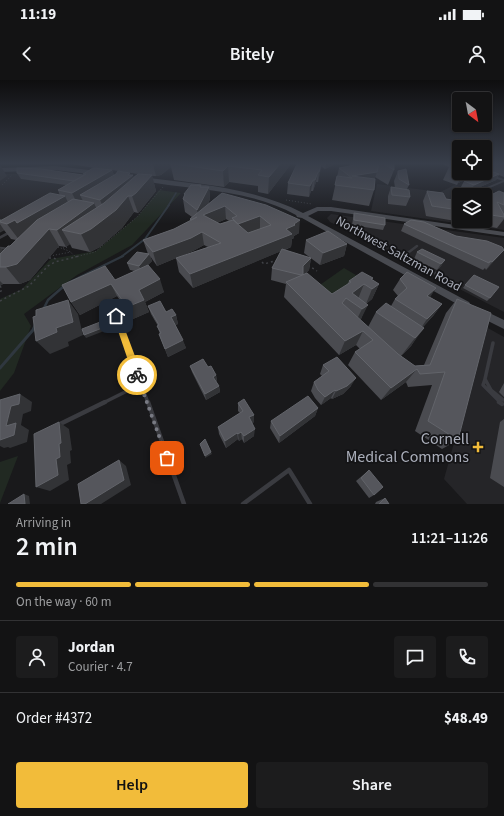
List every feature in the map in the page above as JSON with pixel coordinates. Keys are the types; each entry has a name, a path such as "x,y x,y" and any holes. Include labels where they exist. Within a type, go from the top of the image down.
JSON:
{"main road":[{"name":"Northwest Saltzman Road","path":"150,184 163,187"},
{"name":"Northwest Saltzman Road","path":"161,184 253,197 293,210 504,326"},
{"path":"163,187 234,198 287,214 303,216 317,209 331,209 504,234"}],"street":[{"path":"486,188 495,184"},
{"path":"0,238 20,226"}],"lane":[{"path":"417,246 405,255 405,258 445,278"},
{"path":"0,248 12,250"},
{"path":"116,316 184,504"},
{"path":"493,343 483,385 502,402"},
{"path":"52,427 141,384"},
{"path":"243,504 289,470 310,504"}],"path":[{"path":"0,301 29,286 48,266 58,261 95,252 137,217 163,187"},
{"path":"286,200 312,204"},
{"path":"53,246 64,248 75,256"},
{"path":"64,248 69,247"},
{"path":"58,261 49,257 71,252"},
{"path":"262,262 264,264 281,259"},
{"path":"307,265 317,271"},
{"path":"0,286 2,289 0,293"}],"shaded area":[{"path":"0,184 86,184 0,233"},
{"path":"377,184 440,192 455,185 462,188 452,188 452,223 371,211"},
{"path":"159,190 181,193 132,245 77,275 24,314 31,326 14,373 0,391 0,299 22,289 51,259 96,251 138,216"},
{"path":"492,200 504,204 504,230 490,228 492,228"},
{"path":"331,214 504,238 504,312 330,222 327,218"},
{"path":"344,268 361,278 335,299 317,287"},
{"name":"Cornell Medical Commons","path":"486,327 504,337 504,504 467,504 444,479"},
{"path":"18,456 0,503 0,462"}],"building":[{"path":"69,184 88,184 72,193 58,190"},
{"path":"99,184 121,184 100,200 80,195"},
{"path":"127,184 144,184 136,193 132,196 128,196 116,210 91,229 81,234 62,230 104,203"},
{"path":"294,184 311,184 310,186"},
{"path":"335,184 375,184 374,190 335,185"},
{"path":"191,185 209,187 197,210 183,199 184,194"},
{"path":"391,187 409,190 410,197 392,195"},
{"path":"427,191 443,193 446,199 452,200 452,209 432,206"},
{"path":"499,191 504,193 504,205 497,202 504,217 492,215 492,194"},
{"path":"50,193 65,196 17,223 15,220 7,224 0,222 0,221"},
{"path":"222,193 266,205 300,220 294,224 295,225 286,229 292,234 190,274 176,258 221,243 202,232 191,238 153,252 143,240 174,229 197,217 191,220 190,219","holes":["225,206 237,216 232,218 238,224 260,216 271,225 248,233 233,220 220,224 203,215"]},
{"path":"73,199 94,203 57,230 49,229 17,264 0,267 0,254 8,246 10,246 37,220"},
{"path":"354,213 385,218 385,225 354,220"},
{"path":"411,220 424,222 456,236 487,241 502,247 504,250 492,262 490,261 489,263 404,224"},
{"path":"328,231 347,244 323,253 306,240"},
{"path":"282,249 311,258 303,266 303,274 301,275 272,268"},
{"path":"422,249 445,260 441,264 417,252"},
{"path":"137,252 149,254 139,266 127,263"},
{"path":"148,265 160,279 139,290 144,300 127,307 111,284 71,302 62,285 105,266 115,280"},
{"path":"362,272 373,278 371,279 379,284 372,289 364,284 352,293 368,305 362,309 346,298 342,303 398,354 415,366 430,365 457,299 491,313 458,440 428,421 445,372 420,374 417,369 391,388 355,352 373,340 363,331 345,341 286,282 307,273 332,294 351,282 349,281"},
{"path":"407,272 436,288 427,296 442,304 427,319 395,299 407,288 400,279"},
{"path":"474,275 499,287 490,298 465,285"},
{"path":"68,300 73,322 56,328 57,332 36,341 33,317 36,316 36,310"},
{"path":"160,301 166,312 172,309 176,315 171,317 183,340 165,349 159,334 161,333 157,326 159,325 148,306"},
{"path":"386,303 424,328 415,338 376,312"},
{"path":"108,319 110,325 84,335 82,329"},
{"path":"337,357 356,378 347,386 336,391 335,390 325,397 318,390 314,382 329,371 323,365"},
{"path":"203,359 208,367 211,366 216,375 213,377 219,386 205,394 190,366"},
{"path":"20,394 19,404 11,406 6,426 16,423 14,435 0,440 0,400"},
{"path":"308,396 318,408 280,436 271,421"},
{"path":"244,399 254,415 249,417 255,429 244,436 241,432 238,434 237,433 225,441 218,427 243,411 238,403"},
{"path":"59,422 61,443 59,444 60,457 56,459 58,475 36,487 34,434"},
{"path":"205,439 211,452 205,456 200,444"},
{"path":"119,460 124,480 85,504 81,504 78,484"},
{"path":"369,470 383,487 374,495 361,478"},
{"path":"24,494 25,504 8,504"},
{"path":"385,498 389,504 379,504"}],"waterway":[{"path":"168,206 176,193"},
{"path":"121,257 145,239 169,205"},
{"path":"68,283 121,257"},
{"path":"43,310 48,300 64,286"},
{"path":"0,368 33,330 36,323"}],"way so far":[{"path":"137,375 167,458"}],"place":[{"name":"Cornell Medical Commons","path":"478,447"}],"route":[{"path":"116,316 137,375"}]}
